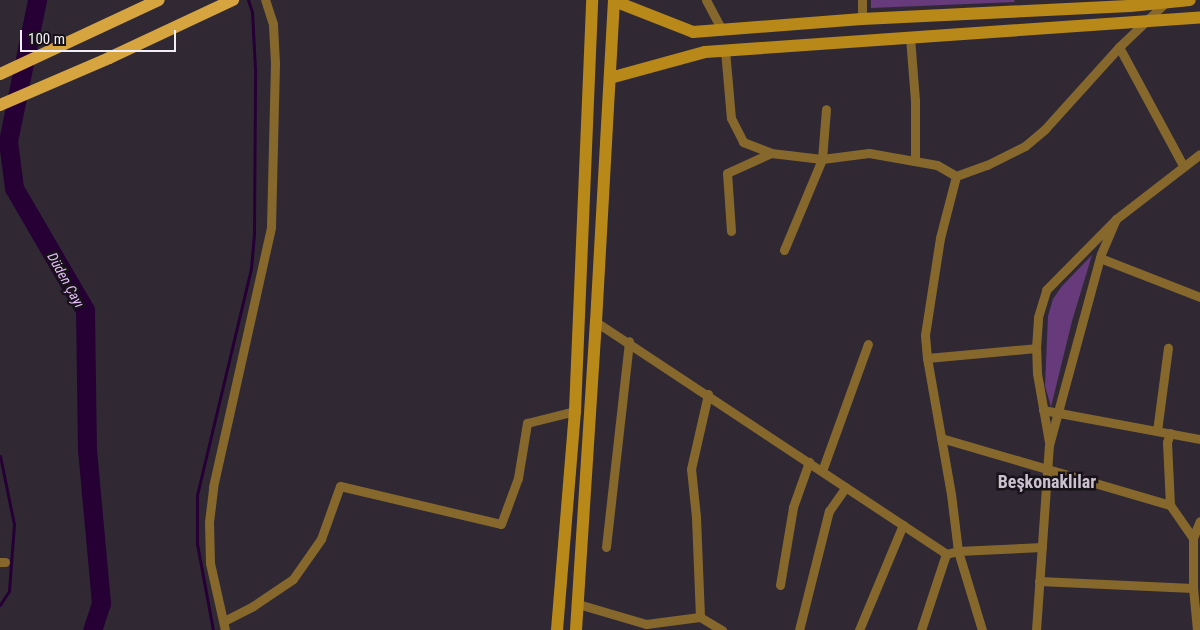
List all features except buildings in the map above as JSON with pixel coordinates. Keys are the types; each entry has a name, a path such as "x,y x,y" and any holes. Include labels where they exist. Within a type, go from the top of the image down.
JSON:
{"main road":[{"path":"0,74 97,27 159,0"},
{"path":"557,630 575,411 592,0"},
{"path":"576,630 614,0 693,32 1026,6 1190,0"},
{"path":"0,105 109,58 228,2"},
{"path":"610,78 706,52 725,50 1200,17"}],"street":[{"path":"265,0 273,24 275,63 271,227 213,487 209,522 210,562 224,626 293,579 321,539 340,486 501,524 518,478 527,423 575,411"},
{"path":"706,0 722,30"},
{"path":"862,0 862,19"},
{"path":"725,50 731,118 743,142 771,153 822,159 869,153 937,165 956,176 988,165 1025,146 1045,129 1119,47 1165,1"},
{"path":"910,36 915,101 915,161"},
{"path":"1119,47 1184,167"},
{"path":"784,250 822,159 826,109"},
{"path":"731,230 727,173 771,153"},
{"path":"1049,445 1036,348 1038,317 1046,290 1088,245 1116,220 1200,154"},
{"path":"956,176 940,238 926,335 927,358 958,550 982,630"},
{"path":"1036,630 1049,445 1100,258 1116,220"},
{"path":"1100,258 1200,297"},
{"path":"596,322 629,341 946,554"},
{"path":"606,547 629,341"},
{"path":"822,471 868,344"},
{"path":"927,358 1036,348"},
{"path":"1157,430 1168,348"},
{"path":"700,618 696,517 691,468 708,394"},
{"path":"1044,410 1200,439"},
{"path":"1170,433 1167,442 1170,505 1193,538"},
{"path":"941,438 1170,505"},
{"path":"780,585 793,507 809,462"},
{"path":"799,630 829,511 846,487"},
{"path":"1197,630 1198,618 1193,588 1193,538 1200,521"},
{"path":"859,630 903,526"},
{"path":"946,554 958,550 1042,547"},
{"path":"921,630 946,554"},
{"path":"1039,581 1193,588"},
{"path":"578,604 646,627 700,618 722,630"}],"shaded area":[{"path":"871,0 1014,0 1015,2 871,8"},
{"path":"1092,255 1072,321 1051,407 1045,386 1048,316 1053,299 1062,286"}],"waterway":[{"name":"Düden Çayı","path":"37,0 8,141 14,188 85,310 87,449 101,603 92,630"},
{"path":"213,630 197,544 197,495 251,268 254,232 255,69 252,12 248,0"},
{"path":"0,456 14,524 9,591 0,605"}],"district":[{"name":"Beşkonaklılar","path":"1047,482"}]}
